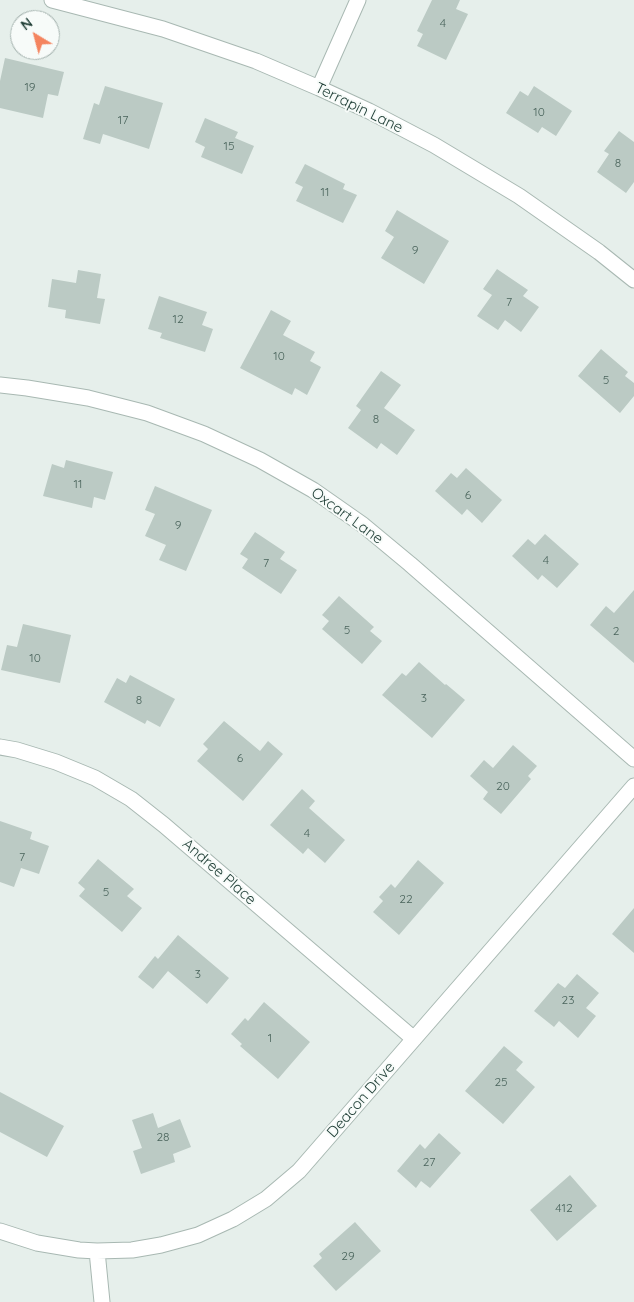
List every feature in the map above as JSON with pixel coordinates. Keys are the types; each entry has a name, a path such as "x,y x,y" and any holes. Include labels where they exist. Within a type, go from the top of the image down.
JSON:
{"street":[{"name":"Terrapin Lane","path":"52,0 163,29 256,62 369,111 434,145 519,196 599,252 634,280"},
{"path":"319,88 358,0"},
{"name":"Oxcart Lane","path":"0,385 88,398 147,414 204,434 260,460 313,490 363,525 404,558 634,759"},
{"name":"Andree Place","path":"0,747 56,762 95,778 131,800 164,825 414,1039"},
{"name":"Deacon Drive","path":"0,1231 37,1243 79,1250 132,1250 161,1246 198,1235 233,1219 266,1199 299,1171 634,786"},
{"path":"97,1251 102,1302"}],"building":[{"path":"432,0 460,0 456,9 468,14 446,60 417,46 423,34 417,31"},
{"path":"5,58 64,72 58,96 48,94 43,118 0,108 0,81"},
{"path":"105,86 163,103 149,149 103,134 100,144 83,139 94,103 99,105"},
{"path":"534,86 572,111 556,136 542,127 538,133 506,113 520,91 528,96"},
{"path":"205,118 238,132 235,138 254,146 242,174 201,157 205,147 195,142"},
{"path":"619,131 634,142 634,182 626,193 597,172 609,154 604,151"},
{"path":"305,164 345,184 343,189 357,195 343,223 296,201 303,187 295,183"},
{"path":"397,210 449,241 424,284 381,258 394,237 385,231"},
{"path":"497,269 528,290 523,296 539,307 521,332 505,320 498,330 477,316 492,295 483,289"},
{"path":"78,270 101,274 97,298 105,299 100,324 65,318 66,310 48,307 52,279 76,283"},
{"path":"159,296 207,312 202,325 213,329 205,352 160,338 162,333 148,329"},
{"path":"271,310 291,321 283,335 315,352 310,361 321,367 307,395 295,388 292,395 240,368"},
{"path":"601,349 628,372 625,376 634,383 634,396 620,413 578,376"},
{"path":"381,371 401,385 384,408 415,430 397,455 381,443 377,449 348,428 361,410 356,406"},
{"path":"66,460 113,472 105,500 94,497 92,508 43,496 52,464 64,468"},
{"path":"466,468 502,500 482,523 467,509 462,515 435,491 451,473 457,478"},
{"path":"155,486 212,510 186,571 159,560 166,545 145,536 155,514 145,510"},
{"path":"255,532 285,552 280,559 297,570 281,594 242,568 248,559 240,554"},
{"path":"545,534 579,564 557,588 542,575 538,580 512,556 528,539 535,545"},
{"path":"634,590 634,663 590,625 606,606 614,613"},
{"path":"339,596 374,627 370,631 382,641 362,664 322,629 329,621 322,615"},
{"path":"23,624 71,635 60,683 1,670 7,645 17,647"},
{"path":"419,662 465,700 432,738 382,695 402,673 406,676"},
{"path":"130,675 175,699 160,727 147,720 145,724 104,702 117,678 126,683"},
{"path":"224,721 260,751 268,741 283,754 243,801 197,761 208,749 203,744"},
{"path":"513,745 537,766 528,776 531,779 501,814 483,799 488,792 470,776 484,760 493,768"},
{"path":"302,789 315,801 309,808 345,840 325,863 308,848 303,854 270,825"},
{"path":"0,821 32,832 30,839 49,846 39,874 21,868 14,887 0,882"},
{"path":"98,859 134,889 127,896 142,908 122,932 79,896 85,889 78,883"},
{"path":"418,860 444,883 399,935 373,912 383,901 379,897 391,884 395,888"},
{"path":"634,908 634,953 612,934"},
{"path":"178,935 229,978 207,1004 168,971 153,989 138,977 155,956 158,959"},
{"path":"577,974 599,993 586,1008 596,1016 578,1038 559,1021 554,1027 534,1011 558,983 565,988"},
{"path":"264,1002 310,1042 278,1079 240,1046 242,1044 231,1034 245,1018 248,1021"},
{"path":"504,1046 523,1062 516,1070 535,1087 503,1124 465,1091"},
{"path":"0,1092 64,1126 47,1157 0,1132"},
{"path":"153,1113 158,1128 180,1119 191,1147 173,1154 175,1162 141,1174 133,1151 142,1148 132,1120"},
{"path":"439,1133 461,1153 430,1188 421,1181 416,1188 397,1171 420,1144 425,1149"},
{"path":"570,1175 597,1206 557,1241 530,1210"},
{"path":"355,1222 381,1251 336,1291 313,1266 322,1258 319,1254"}]}
